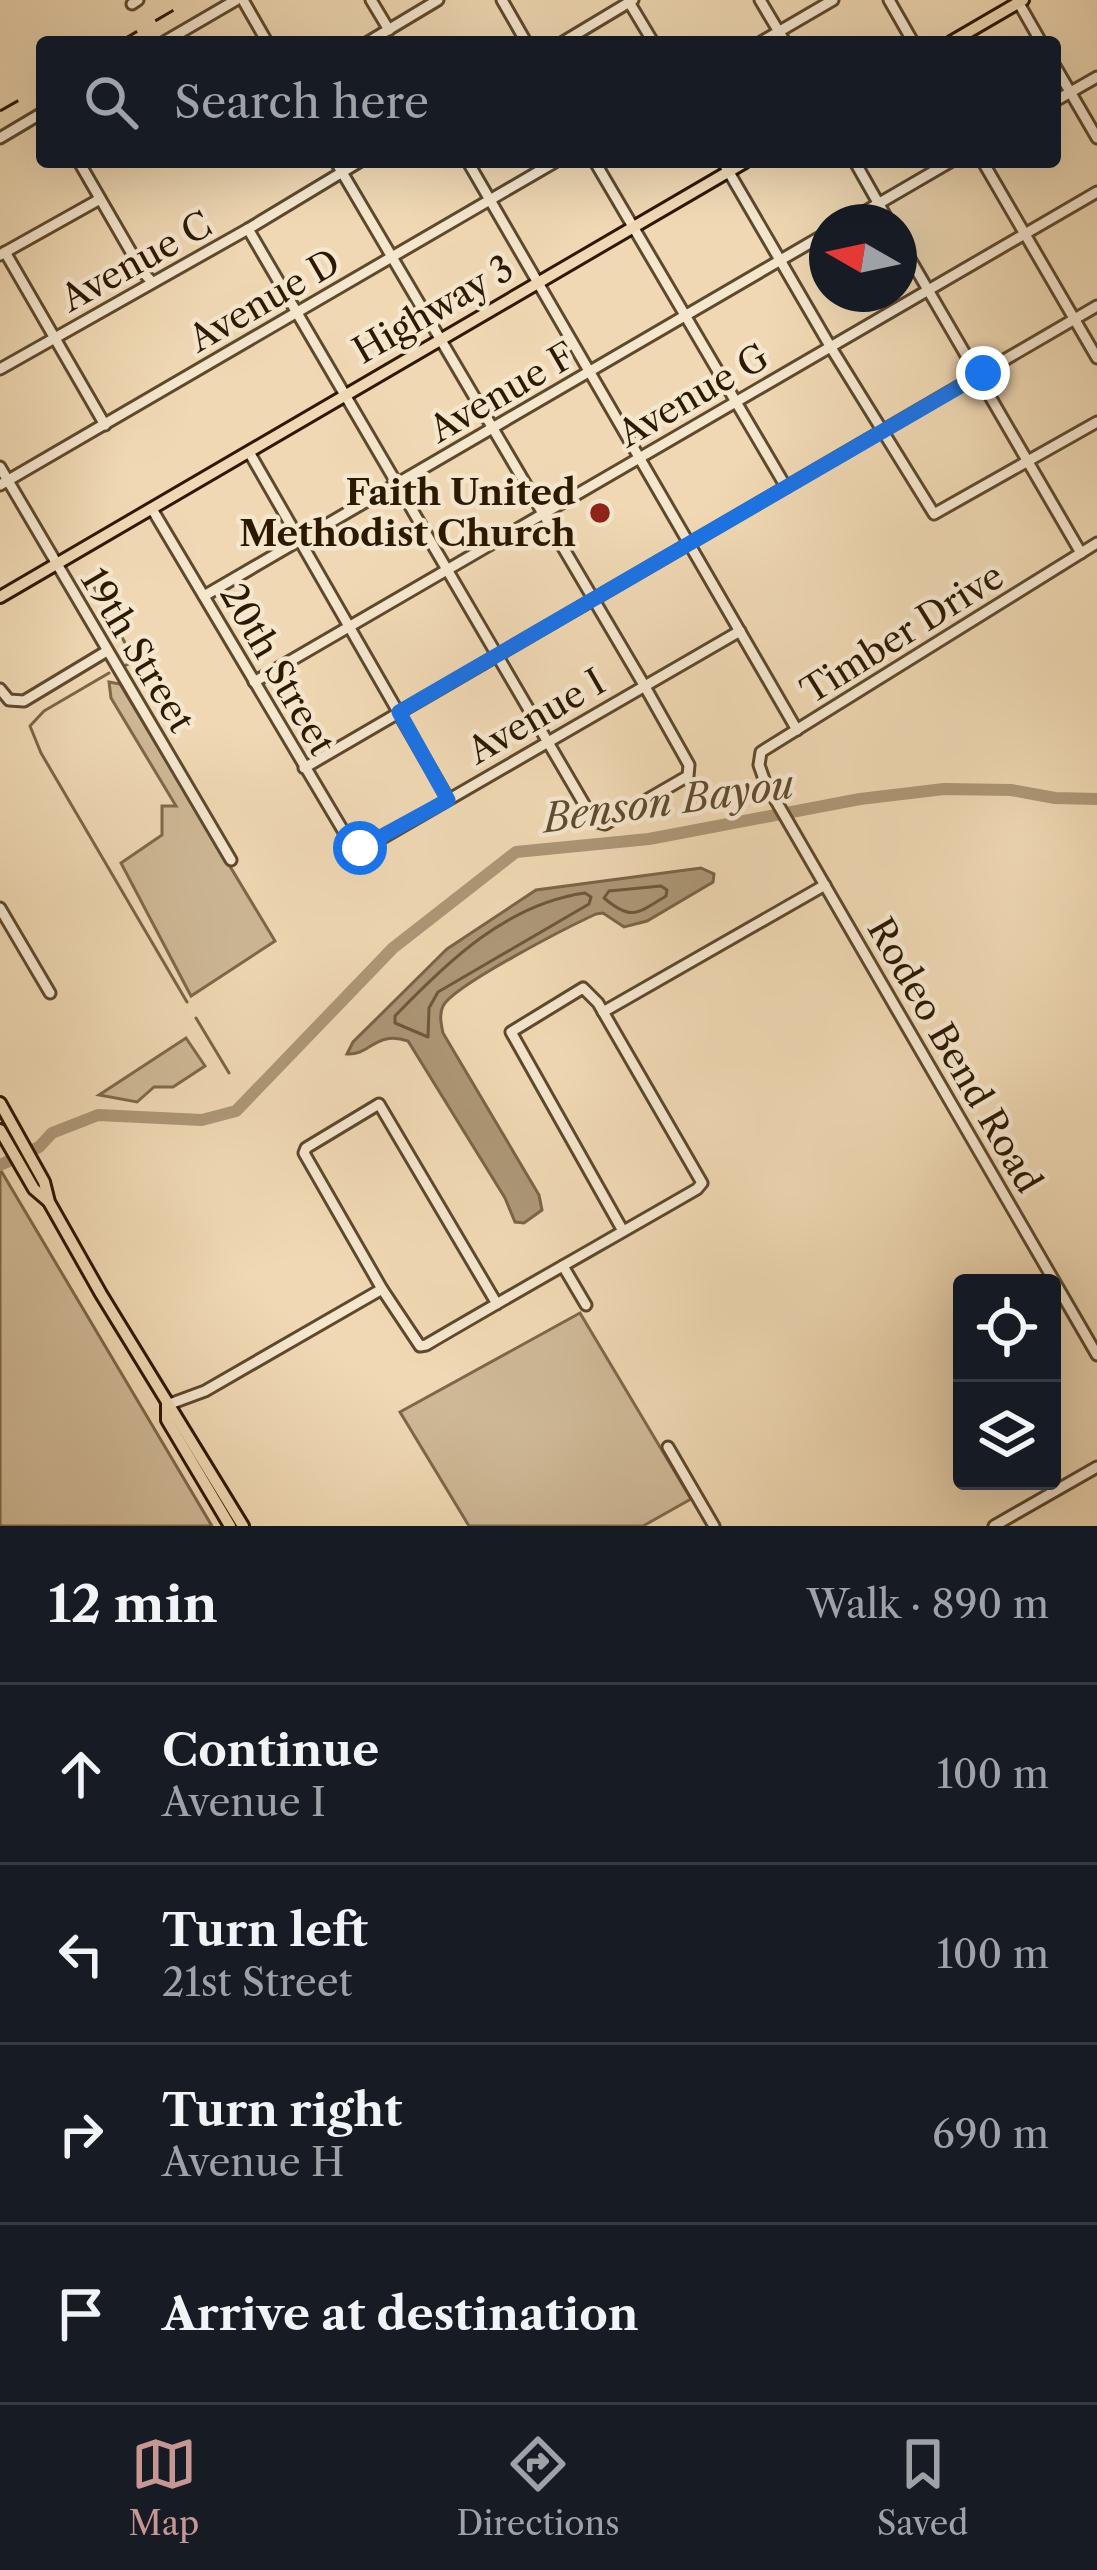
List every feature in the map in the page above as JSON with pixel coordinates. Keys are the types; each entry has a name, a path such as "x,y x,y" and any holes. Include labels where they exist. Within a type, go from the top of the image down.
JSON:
{"main road":[{"path":"961,36 1019,1"},
{"name":"Highway 3","path":"0,597 633,227 724,168"},
{"path":"0,1102 35,1164 49,1202 243,1526"},
{"path":"0,1130 23,1173 49,1202"},
{"path":"167,1405 167,1420 230,1526"},
{"path":"191,1458 221,1490"}],"street":[{"path":"175,36 239,0 263,36"},
{"path":"371,0 389,30"},
{"path":"378,36 438,0"},
{"path":"502,0 523,36"},
{"path":"760,0 781,36"},
{"path":"783,36 833,0"},
{"path":"889,0 910,36"},
{"path":"573,36 631,1 649,36"},
{"path":"1019,1 1038,36"},
{"path":"1061,76 1097,138"},
{"path":"1061,97 1097,77"},
{"path":"0,138 36,117"},
{"path":"82,168 142,272 152,281"},
{"name":"Avenue C","path":"0,369 248,230 338,168"},
{"path":"248,230 594,821 605,824 688,776 689,765 644,685 340,168"},
{"path":"471,168 797,730"},
{"name":"Avenue D","path":"4,483 545,168"},
{"path":"599,168 786,487"},
{"path":"727,168 934,514 1097,422"},
{"path":"858,168 878,203 939,168"},
{"path":"986,168 1097,358"},
{"name":"Avenue G","path":"254,682 1097,192"},
{"path":"100,199 2,254 105,425"},
{"name":"Avenue F","path":"204,596 809,243"},
{"path":"917,272 1081,553"},
{"path":"304,768 1097,306"},
{"path":"248,452 448,800"},
{"name":"19th Street","path":"0,467 4,483 231,860"},
{"name":"20th Street","path":"152,509 348,845 360,848"},
{"name":"Timber Drive","path":"765,782 759,765 761,752 1097,543"},
{"name":"Avenue I","path":"360,848 740,631"},
{"path":"0,689 18,703 107,652"},
{"name":"Rodeo Bend Road","path":"765,782 1097,1355"},
{"path":"603,1012 825,886"},
{"path":"0,908 50,993"},
{"path":"497,1304 380,1104 304,1153 421,1346 497,1304 623,1232 702,1183 603,1012 583,988 511,1031 623,1232"},
{"path":"563,1266 586,1305"},
{"path":"167,1405 205,1391 382,1288"},
{"path":"668,1447 714,1526"},
{"path":"994,1526 1097,1467"}],"shaded area":[{"path":"109,682 120,684 275,941 191,996 121,863 162,835 162,806 176,806 111,698"},
{"path":"186,1038 205,1066 173,1087 154,1087 137,1102 99,1095"},
{"path":"0,1169 212,1526 0,1526"},
{"path":"580,1313 691,1499 643,1526 469,1526 400,1412"}],"water":[{"path":"701,868 714,874 713,882 647,921 624,927 603,913 596,914 489,971 443,1006 443,1033 539,1195 542,1210 524,1223 515,1222 505,1198 408,1041 388,1039 347,1054 353,1042 447,949 536,890"}],"waterway":[{"path":"89,578 129,650 133,662 126,665"},
{"path":"109,673 44,711 30,726 41,753 187,1002"},
{"name":"Benson Bayou","path":"0,1165 39,1147 52,1133 98,1115 202,1120 236,1111 393,948 516,852 649,839 860,799 944,789 1097,799"},
{"path":"196,1018 229,1073"}],"railway":[{"path":"129,36 191,0"},
{"path":"0,111 36,90"}],"place":[{"name":"Faith United Methodist Church","path":"600,513"}],"route":[{"path":"360,848 448,800 399,712 983,373"}]}
